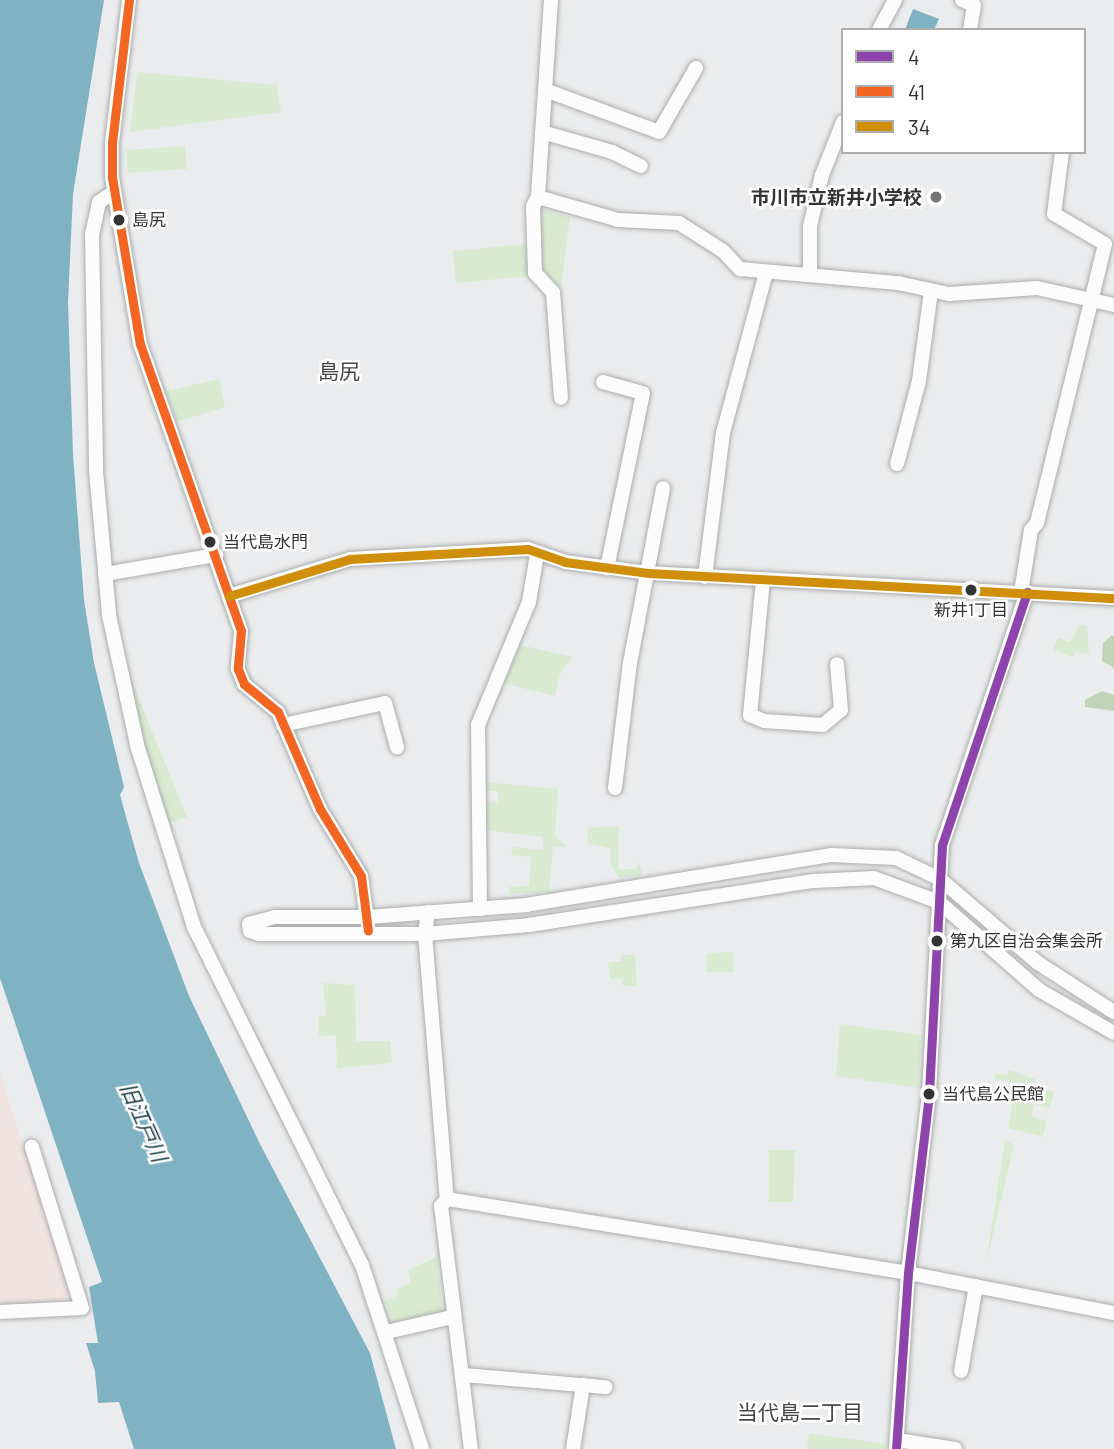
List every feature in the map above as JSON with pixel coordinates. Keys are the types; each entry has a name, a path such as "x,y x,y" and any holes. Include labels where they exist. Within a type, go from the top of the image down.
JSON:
{"street":[{"path":"129,0 112,143 114,192 140,344 241,631 238,669 244,684 278,712 320,809 361,876 368,924"},
{"path":"551,0 538,197 533,206 535,274 554,292 561,398"},
{"path":"880,28 895,0"},
{"path":"962,0 974,5 970,28"},
{"path":"545,90 659,132 696,68"},
{"path":"810,275 810,226 822,175 841,127"},
{"path":"542,132 612,152 641,166"},
{"path":"955,1449 897,1445 908,1273 929,1093 940,879 943,845 1024,592 1031,530 1037,523 1088,299 1105,244 1054,214 1062,154"},
{"path":"114,192 99,202 92,234 96,471 105,574 137,745 194,927 362,1265 422,1449"},
{"path":"538,197 618,220 679,223 723,251 740,269 898,283 962,295 1037,288 1114,305"},
{"path":"705,577 723,433 766,272"},
{"path":"897,464 919,381 931,291"},
{"path":"603,382 643,393 607,568"},
{"path":"615,788 630,663 663,488"},
{"path":"229,596 350,559 528,549 537,554 607,568 649,573 1114,598"},
{"path":"480,909 478,725 529,602 537,554"},
{"path":"105,574 216,555"},
{"path":"763,580 750,715 764,721 823,725 841,710 837,664"},
{"path":"283,725 385,703 397,747"},
{"path":"1114,1012 1038,963 940,879 896,858 831,855 480,909 428,912 368,924 259,934 250,931 249,924 275,917 368,924 425,934 542,923 851,876 898,883 939,902 1039,990 1114,1033"},
{"path":"428,912 425,934 447,1199 441,1206 452,1317 460,1334 471,1449"},
{"path":"0,1312 82,1308 32,1147"},
{"path":"447,1199 908,1273 1114,1313"},
{"path":"961,1371 976,1286"},
{"path":"386,1332 452,1317"},
{"path":"464,1375 605,1387"},
{"path":"573,1449 583,1385"}],"shaded area":[{"path":"0,1073 70,1293 61,1303 0,1305"}],"green space":[{"path":"137,72 277,85 281,112 130,132"},
{"path":"185,146 187,169 128,173 126,150"},
{"path":"538,209 570,217 561,288 542,268"},
{"path":"525,244 528,276 456,283 453,251"},
{"path":"219,379 225,407 177,422 166,391"},
{"path":"1081,624 1087,626 1089,654 1075,651 1073,657 1053,650 1058,638 1069,642"},
{"path":"1112,635 1114,668 1102,661 1103,643"},
{"path":"521,645 572,657 560,674 555,696 502,683"},
{"path":"129,675 187,817 165,824 150,771"},
{"path":"1102,691 1114,695 1114,711 1085,707 1085,700"},
{"path":"484,782 558,789 555,835 566,847 553,846 549,892 509,894 509,887 529,886 531,857 511,855 513,847 543,850 543,837 487,830 484,803 498,802 498,791 484,791"},
{"path":"619,827 618,869 636,869 639,862 642,875 619,878 610,863 611,849 587,843 588,828"},
{"path":"733,952 733,972 707,972 707,953"},
{"path":"621,955 635,955 637,986 623,986 622,979 610,979 608,962 621,961"},
{"path":"323,983 355,985 356,1041 390,1041 392,1063 337,1068 336,1035 319,1036 318,1017 326,1015"},
{"path":"840,1024 921,1035 919,1088 836,1076"},
{"path":"1009,1070 1035,1079 1034,1087 1054,1092 1050,1108 1034,1104 1031,1116 1047,1121 1043,1137 1008,1128 1016,1083 995,1079 995,1073 1008,1075"},
{"path":"1005,1140 1014,1145 986,1264"},
{"path":"769,1150 795,1150 793,1202 769,1202"},
{"path":"437,1257 443,1312 394,1323 385,1301 398,1295 395,1290 411,1283 408,1270"},
{"path":"809,1433 886,1444 886,1449 807,1449"}],"water":[{"name":"旧江戸川","path":"0,0 104,0 73,194 68,302 73,455 84,600 94,663 124,787 120,795 139,863 189,996 261,1146 370,1353 396,1449 134,1449 119,1402 98,1403 95,1371 86,1343 98,1343 89,1287 102,1282 0,978"},
{"path":"913,9 939,19 935,28 906,28"}],"transit line":[{"name":"41","path":"129,0 112,143 112,177 140,344 241,631 238,669 244,684 278,712 320,809 361,876 368,931"},
{"name":"34","path":"229,596 350,559 528,549 565,562 649,573 1114,598"},
{"name":"4","path":"896,1449 908,1273 929,1093 942,845 1027,592"}],"place":[{"name":"市川市立新井小学校","path":"936,197"},
{"name":"島尻","path":"119,220"},
{"name":"当代島水門","path":"210,542"},
{"name":"新井1丁目","path":"971,590"},
{"name":"第九区自治会集会所","path":"937,941"},
{"name":"当代島公民館","path":"929,1094"}],"district":[{"name":"島尻","path":"339,371"},
{"name":"当代島二丁目","path":"800,1412"}]}
